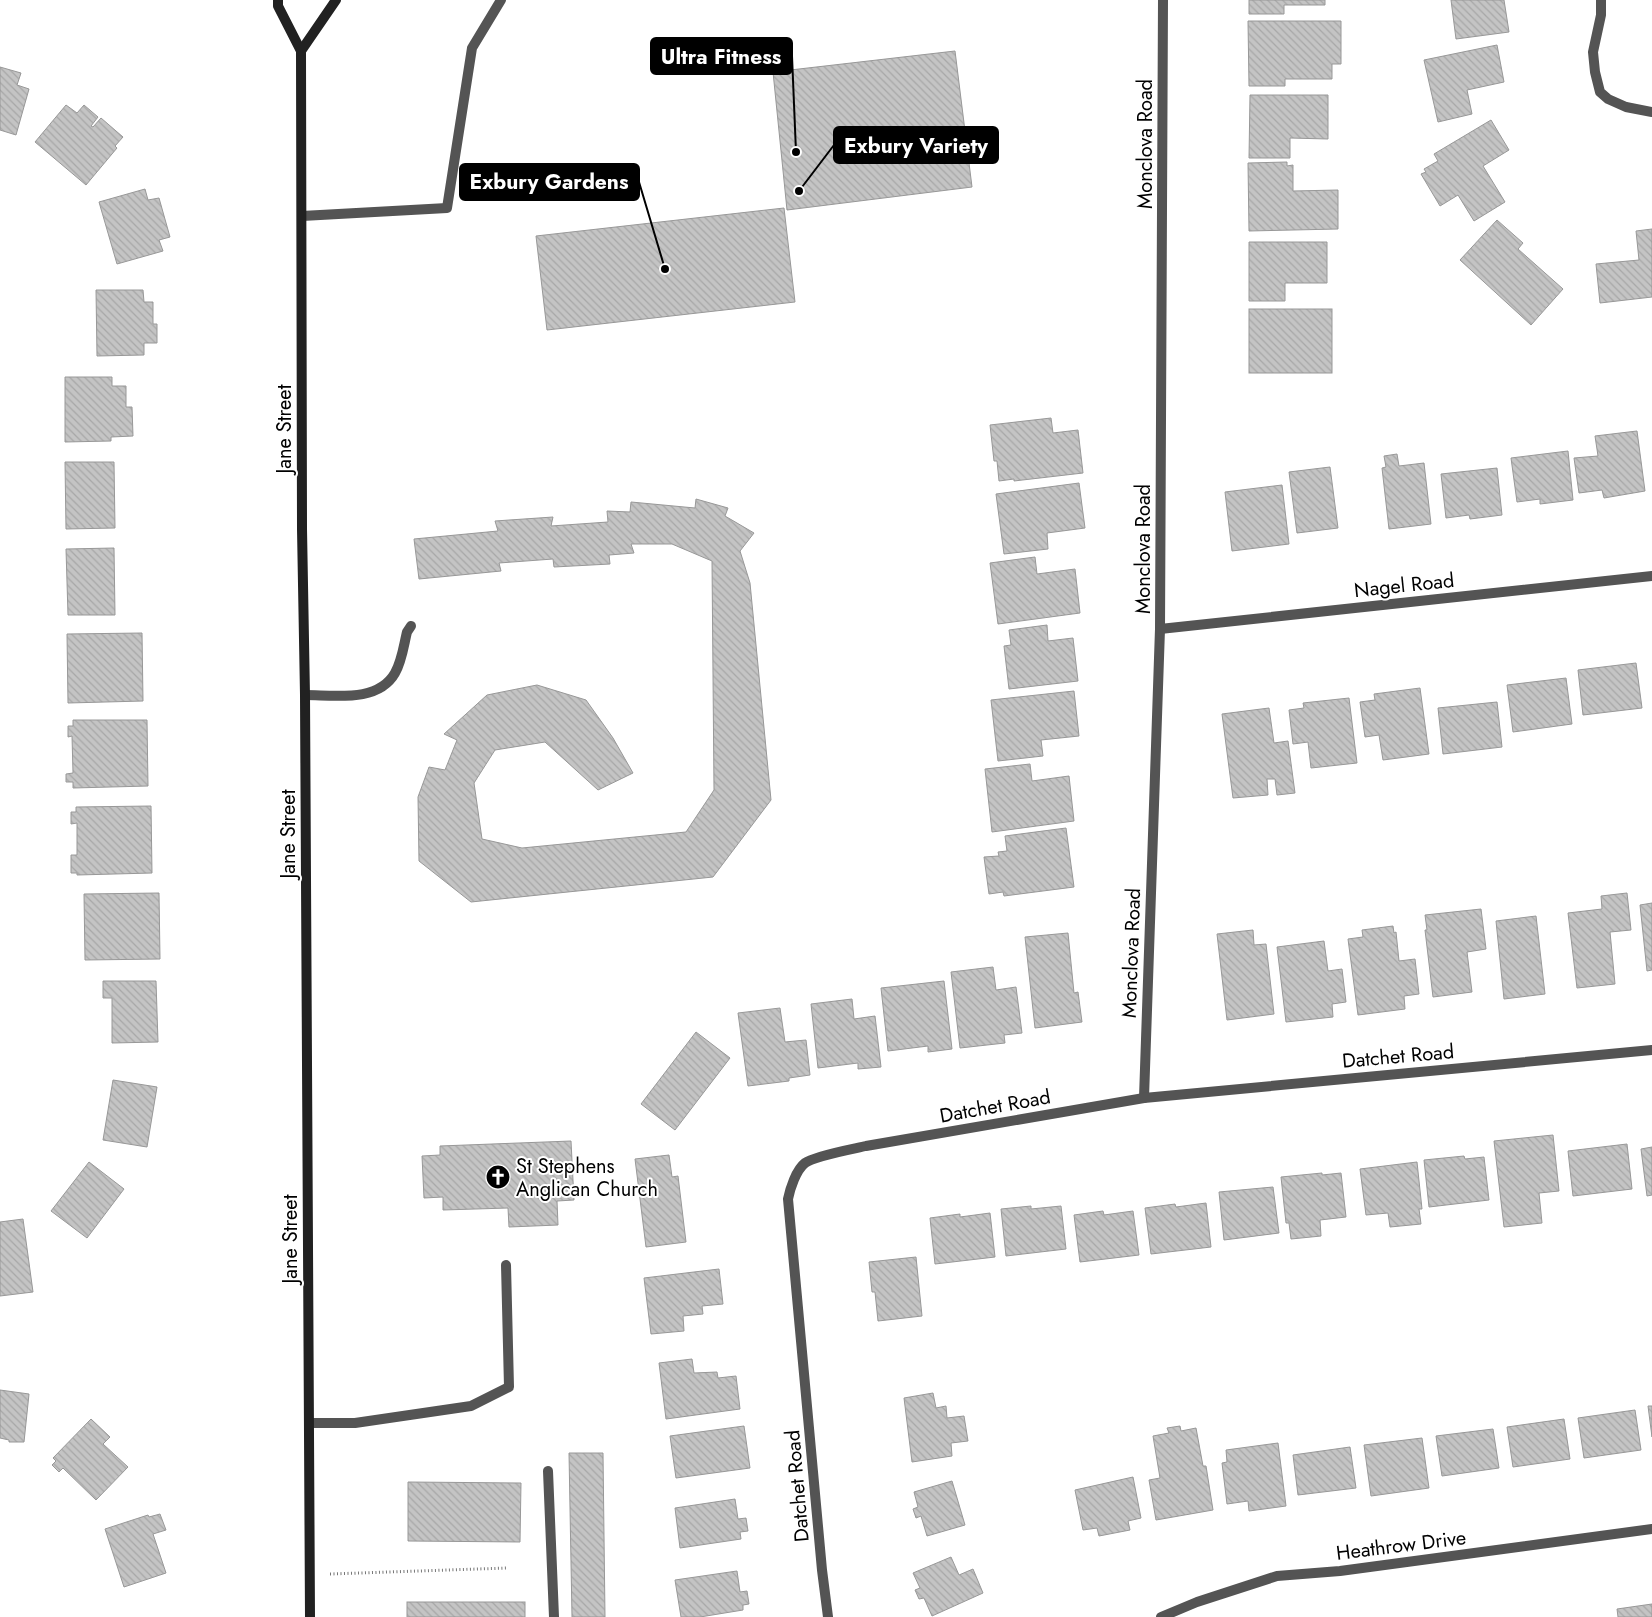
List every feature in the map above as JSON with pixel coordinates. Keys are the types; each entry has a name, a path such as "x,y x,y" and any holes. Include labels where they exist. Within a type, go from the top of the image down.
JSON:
{"main road":[{"name":"Jane Street","path":"278,0 278,6 301,51 302,529 305,695 310,1617"},
{"path":"301,51 336,0"}],"street":[{"path":"302,216 447,208 472,48 501,0"},
{"name":"Monclova Road","path":"1144,1098 1160,629 1163,0"},
{"path":"1601,0 1601,15 1593,52 1594,72 1600,92 1626,107 1652,112"},
{"name":"Nagel Road","path":"1160,629 1652,576"},
{"path":"305,695 355,695 370,693 380,689 396,672 407,632 411,626"},
{"name":"Datchet Road","path":"828,1617 822,1570 788,1198 791,1185 805,1163 831,1154 866,1146 1144,1098 1652,1050"},
{"path":"309,1423 355,1423 471,1406 509,1387 506,1265"},
{"path":"548,1471 554,1617"},
{"name":"Heathrow Drive","path":"1161,1617 1197,1602 1277,1576 1340,1571 1652,1530"}],"path":[{"path":"310,1574 507,1568"}],"building":[{"path":"1249,0 1325,0 1325,5 1284,5 1284,14 1249,14"},
{"path":"1451,0 1504,0 1509,32 1456,39"},
{"path":"1248,21 1341,21 1341,64 1332,64 1332,79 1285,79 1285,86 1249,86"},
{"path":"1497,45 1504,82 1467,90 1472,114 1438,122 1424,60"},
{"path":"955,51 972,187 787,210 773,72"},
{"path":"0,67 21,73 17,85 29,89 16,135 0,130"},
{"path":"1250,95 1328,95 1328,139 1290,138 1290,158 1249,158"},
{"path":"66,105 77,113 84,105 98,117 91,126 93,127 101,118 123,137 115,146 117,148 86,185 35,142"},
{"path":"1491,120 1509,150 1483,166 1505,202 1474,221 1458,195 1440,206 1421,174 1426,172 1424,169 1438,161 1434,154"},
{"path":"1287,162 1287,166 1293,165 1293,191 1338,190 1338,229 1249,231 1248,163"},
{"path":"145,189 148,200 159,198 170,237 159,240 163,251 117,264 99,202"},
{"path":"784,208 795,302 547,330 536,236"},
{"path":"1497,220 1523,243 1518,249 1563,289 1531,325 1460,260"},
{"path":"1652,229 1652,297 1600,303 1596,264 1639,260 1636,231"},
{"path":"1249,242 1327,242 1327,283 1285,283 1285,301 1249,301"},
{"path":"96,290 143,290 144,302 153,302 153,324 157,324 157,343 144,343 144,355 97,356"},
{"path":"1249,309 1332,309 1332,373 1249,373"},
{"path":"65,377 112,377 112,386 126,386 126,407 132,407 133,436 111,437 111,441 65,442"},
{"path":"1051,418 1053,433 1078,430 1083,473 999,481 997,461 994,461 990,425"},
{"path":"1637,431 1645,491 1604,498 1602,490 1579,493 1574,458 1598,456 1595,436"},
{"path":"1568,451 1573,500 1540,504 1540,499 1517,502 1511,458"},
{"path":"1397,454 1399,466 1424,463 1431,524 1389,529 1382,468 1386,467 1384,456"},
{"path":"65,462 114,462 115,528 66,529"},
{"path":"1330,467 1338,528 1297,533 1289,472"},
{"path":"1497,468 1502,515 1470,519 1469,515 1446,518 1441,474"},
{"path":"1079,483 1085,528 1047,533 1048,549 1004,554 996,494"},
{"path":"1282,485 1289,544 1232,551 1225,492"},
{"path":"696,499 728,508 725,516 754,533 740,551 750,583 771,800 713,877 471,902 419,861 418,797 429,767 445,770 457,740 444,734 487,695 537,685 586,700 613,738 633,773 598,790 545,742 495,750 474,783 482,839 522,848 686,832 714,790 712,561 672,544 631,544 634,553 609,555 610,564 554,567 553,559 499,563 501,571 419,579 414,539 498,531 495,521 553,517 551,526 608,522 607,511 630,512 631,502 695,508"},
{"path":"114,548 115,615 68,615 66,549"},
{"path":"1035,557 1037,574 1075,569 1080,613 998,624 990,563"},
{"path":"1047,625 1048,641 1073,638 1078,681 1009,689 1004,646 1011,645 1009,630"},
{"path":"142,633 143,701 68,703 67,634"},
{"path":"1636,663 1642,708 1583,715 1578,670"},
{"path":"1566,678 1572,724 1513,732 1507,685"},
{"path":"1420,688 1429,754 1383,760 1379,735 1365,737 1360,702 1375,700 1374,694"},
{"path":"1074,691 1079,736 1041,740 1043,756 998,761 991,700"},
{"path":"1349,698 1357,763 1311,768 1308,742 1293,744 1289,710 1304,708 1303,703"},
{"path":"1497,702 1502,747 1443,754 1438,708"},
{"path":"1269,708 1274,743 1288,741 1295,793 1277,795 1275,779 1267,779 1268,795 1233,798 1222,714"},
{"path":"73,720 147,720 148,786 73,788 73,782 66,782 66,774 73,773 72,736 68,737 68,726 73,726"},
{"path":"1030,764 1032,781 1069,776 1074,821 992,832 985,769"},
{"path":"151,806 152,873 77,875 77,873 71,873 71,855 77,855 77,823 71,824 71,812 76,812 76,807"},
{"path":"1066,828 1074,887 1004,896 1003,892 989,894 984,857 999,856 998,852 1007,851 1005,836"},
{"path":"159,893 160,959 85,960 84,894"},
{"path":"1627,893 1631,930 1610,932 1615,984 1577,988 1568,913 1602,909 1601,896"},
{"path":"1652,903 1652,970 1647,971 1640,905"},
{"path":"1481,909 1486,949 1467,952 1472,992 1433,997 1425,915"},
{"path":"1536,916 1545,994 1504,999 1496,921"},
{"path":"1393,926 1394,933 1396,932 1399,961 1415,959 1419,994 1404,996 1405,1009 1358,1015 1348,939 1363,937 1362,930"},
{"path":"1253,930 1254,945 1266,944 1274,1014 1227,1020 1217,934"},
{"path":"1068,933 1074,993 1078,992 1082,1022 1035,1028 1025,937"},
{"path":"1324,941 1328,971 1342,969 1346,1002 1332,1004 1333,1017 1286,1022 1277,947"},
{"path":"993,967 996,990 1016,987 1022,1033 1004,1035 1005,1043 960,1048 951,972"},
{"path":"103,981 156,981 158,1042 112,1043 112,998 103,998"},
{"path":"944,981 952,1049 928,1052 928,1046 888,1051 881,988"},
{"path":"852,999 854,1019 875,1016 881,1067 858,1069 858,1063 818,1068 811,1004"},
{"path":"780,1008 785,1042 806,1040 810,1075 789,1078 789,1081 748,1086 738,1013"},
{"path":"696,1032 730,1058 675,1130 641,1104"},
{"path":"113,1080 157,1087 147,1147 103,1140"},
{"path":"1553,1135 1559,1191 1539,1193 1542,1223 1504,1227 1494,1141"},
{"name":"St Stephens Anglican Church","path":"571,1141 574,1200 557,1201 558,1225 509,1227 508,1208 443,1210 443,1197 424,1198 422,1156 440,1155 440,1146"},
{"path":"1627,1144 1632,1189 1573,1196 1568,1151"},
{"path":"1652,1147 1652,1195 1647,1196 1641,1149"},
{"path":"669,1155 672,1177 678,1176 686,1242 646,1247 635,1159"},
{"path":"1464,1156 1465,1159 1484,1157 1489,1200 1429,1207 1424,1160"},
{"path":"89,1162 124,1189 87,1238 51,1211"},
{"path":"1417,1162 1422,1209 1419,1209 1421,1224 1390,1227 1388,1213 1366,1215 1360,1169"},
{"path":"1322,1173 1322,1175 1341,1173 1346,1217 1320,1220 1321,1236 1291,1239 1289,1223 1286,1223 1281,1177"},
{"path":"1273,1187 1279,1233 1224,1240 1219,1192"},
{"path":"1206,1203 1211,1247 1151,1254 1145,1208 1175,1204 1176,1207"},
{"path":"1031,1206 1031,1209 1061,1206 1066,1249 1006,1256 1001,1209"},
{"path":"1103,1211 1104,1215 1133,1211 1139,1255 1080,1262 1074,1215"},
{"path":"990,1213 995,1257 935,1264 930,1218"},
{"path":"23,1219 33,1292 0,1296 0,1222"},
{"path":"916,1257 922,1316 878,1321 875,1292 872,1292 869,1262"},
{"path":"719,1269 723,1304 702,1306 703,1314 683,1316 684,1331 651,1334 644,1278"},
{"path":"692,1359 694,1373 717,1372 718,1378 736,1376 740,1409 666,1419 659,1363"},
{"path":"0,1390 29,1394 24,1442 9,1442 9,1440 0,1438"},
{"path":"933,1393 936,1408 946,1406 947,1418 964,1416 968,1441 951,1443 952,1456 912,1462 904,1398"},
{"path":"1648,1406 1652,1406 1652,1437"},
{"path":"1635,1410 1641,1450 1584,1458 1578,1418"},
{"path":"91,1419 110,1437 103,1444 128,1467 96,1500 63,1468 59,1472 52,1465 56,1461 53,1458"},
{"path":"1564,1419 1570,1459 1513,1467 1507,1427"},
{"path":"744,1426 750,1468 676,1478 670,1436"},
{"path":"1180,1426 1181,1431 1196,1428 1203,1466 1206,1466 1213,1510 1156,1520 1149,1480 1160,1478 1153,1436 1169,1433 1167,1428"},
{"path":"1493,1429 1499,1468 1442,1476 1436,1436"},
{"path":"1422,1438 1429,1488 1371,1496 1364,1445"},
{"path":"1278,1443 1286,1506 1249,1511 1248,1501 1227,1504 1222,1463 1227,1462 1226,1450"},
{"path":"1350,1447 1356,1488 1298,1495 1293,1455"},
{"path":"569,1453 603,1453 605,1617 572,1617"},
{"path":"1133,1477 1141,1518 1128,1521 1130,1530 1099,1536 1097,1528 1083,1530 1075,1490"},
{"path":"952,1481 965,1525 927,1536 921,1516 916,1518 913,1509 918,1507 914,1492"},
{"path":"408,1482 521,1483 520,1542 408,1541"},
{"path":"735,1499 738,1519 746,1518 748,1531 740,1532 741,1539 680,1548 675,1508"},
{"path":"160,1514 166,1530 153,1534 166,1573 124,1587 105,1529 148,1515 149,1517"},
{"path":"951,1557 959,1575 973,1569 983,1593 932,1616 924,1598 919,1599 915,1590 920,1588 913,1573"},
{"path":"737,1571 740,1592 747,1591 749,1604 743,1605 743,1610 700,1617 681,1617 675,1580"},
{"path":"407,1602 525,1602 525,1617 407,1617"},
{"path":"1652,1604 1652,1617 1618,1617 1617,1609"}],"place":[{"name":"Ultra Fitness","path":"796,152"},
{"name":"Exbury Variety","path":"799,191"},
{"name":"Exbury Gardens","path":"665,269"},
{"name":"St Stephens Anglican Church","path":"498,1177"}]}
